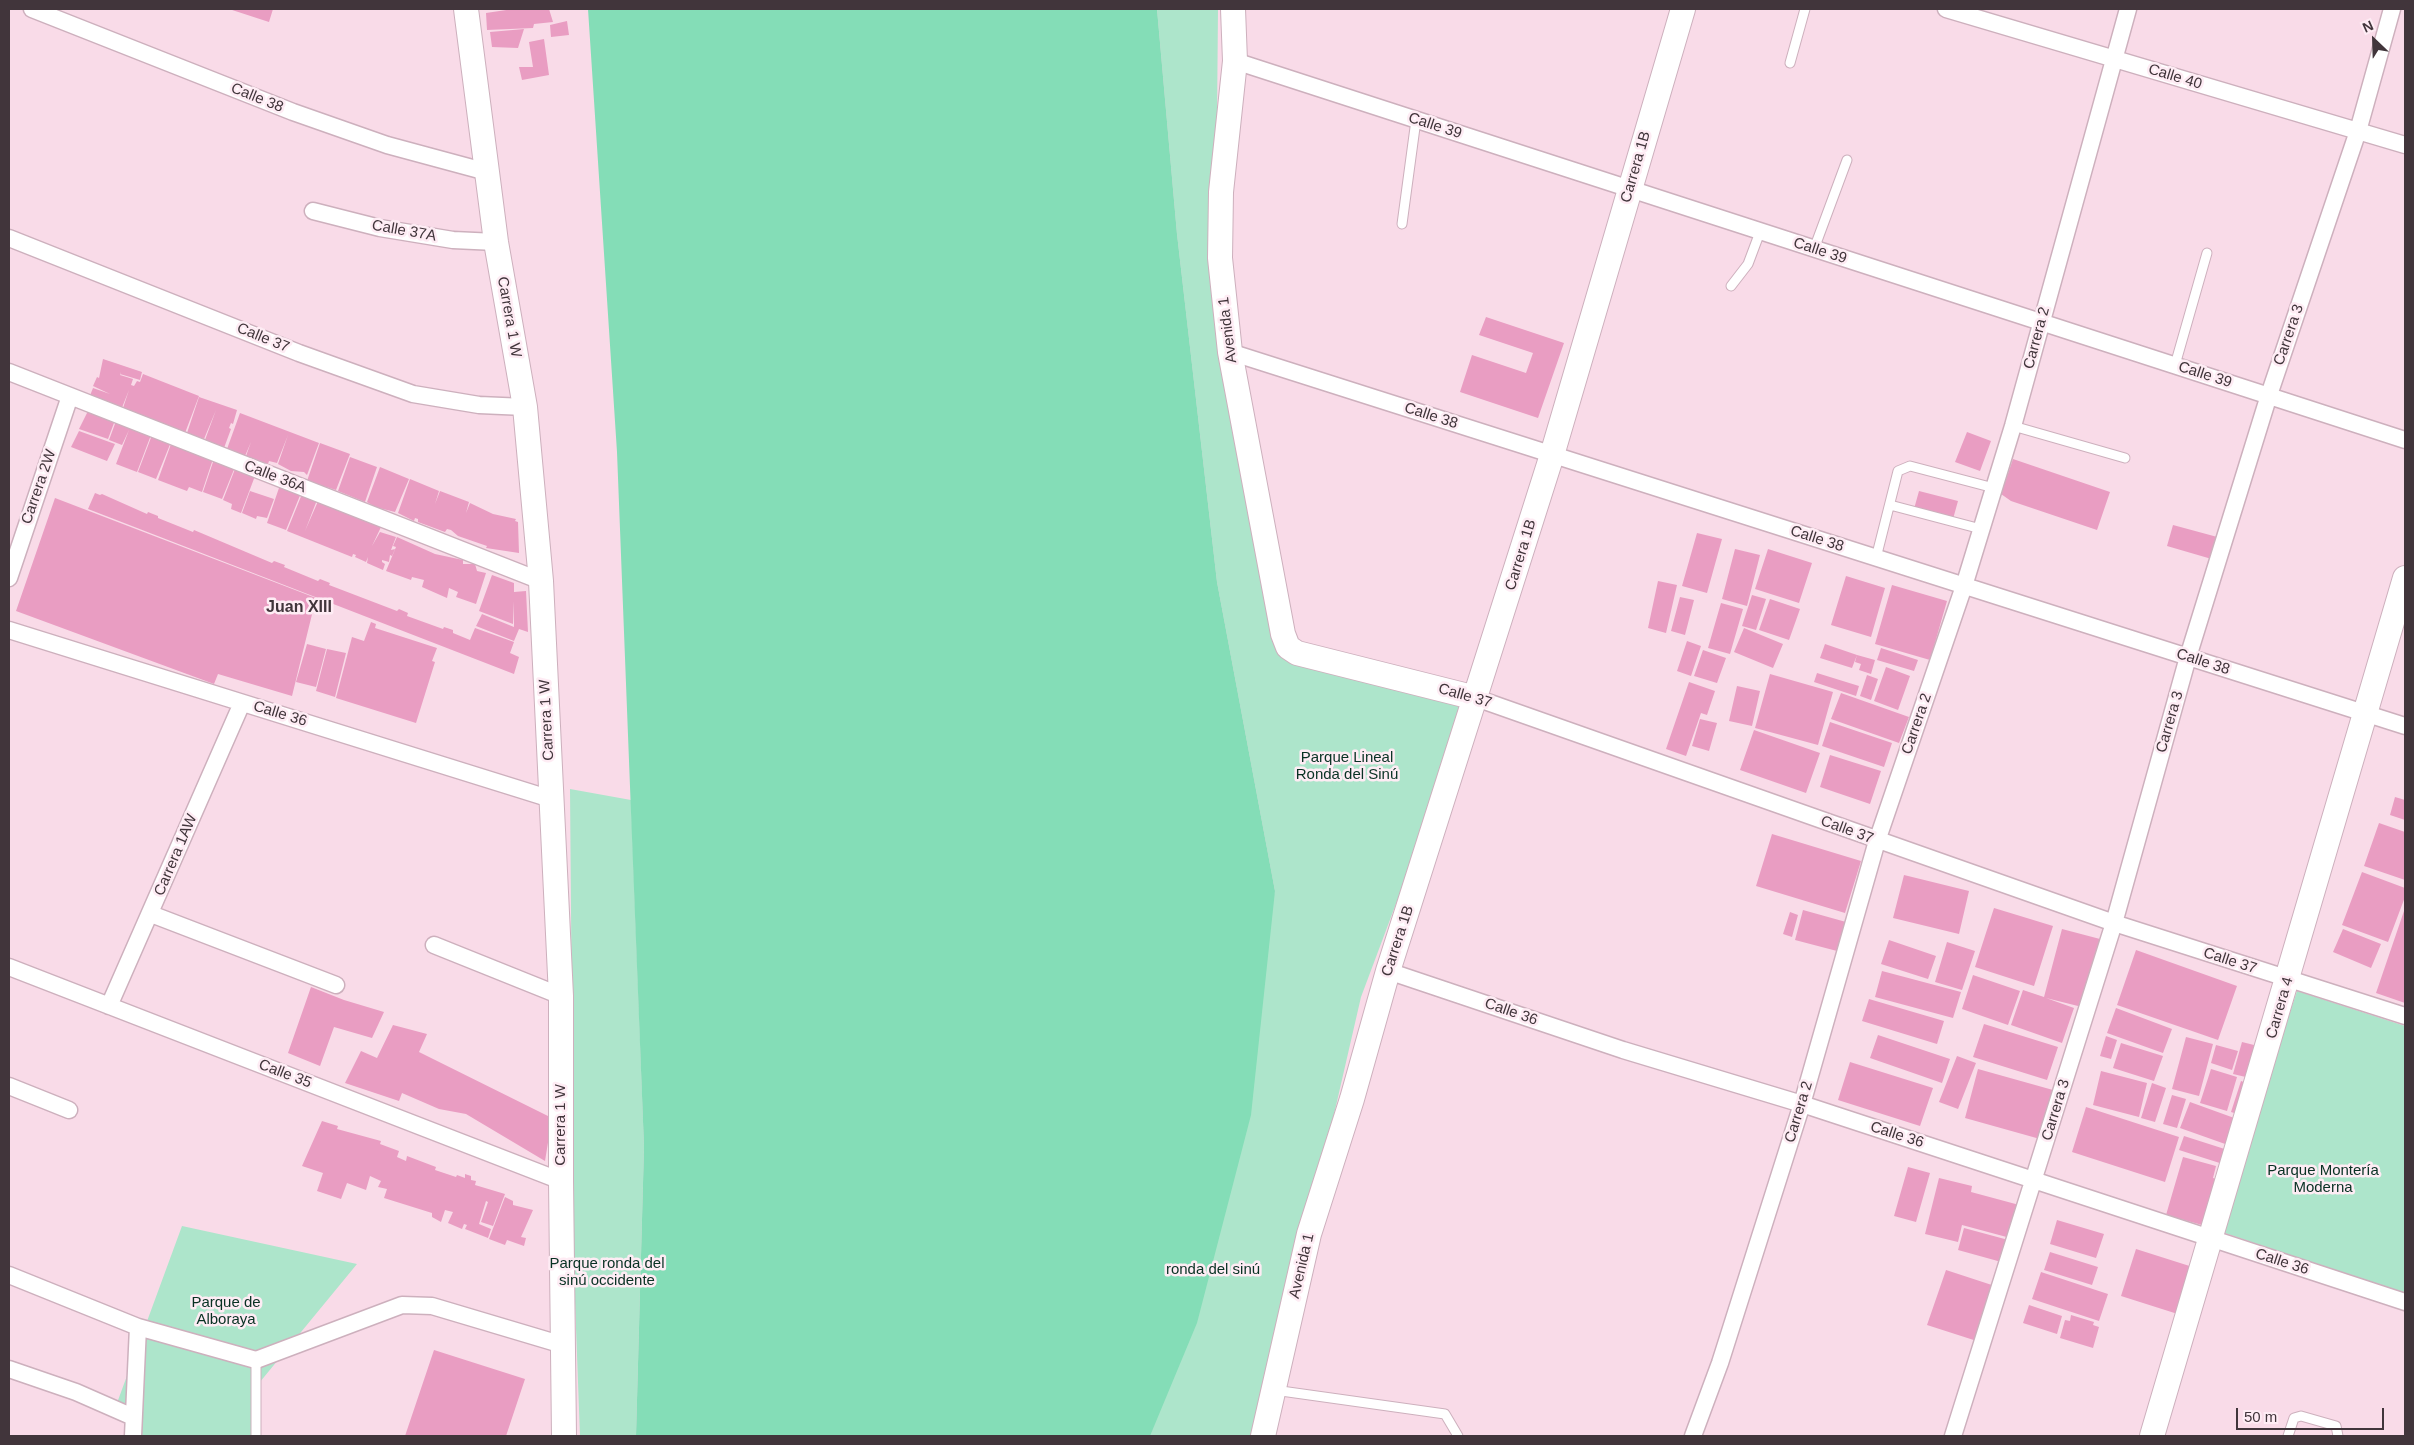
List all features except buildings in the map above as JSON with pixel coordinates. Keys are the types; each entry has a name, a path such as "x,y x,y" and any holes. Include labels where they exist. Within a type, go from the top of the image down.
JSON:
{"street":[{"name":"Calle 38","path":"32,9 302,115 387,145 487,172"},
{"name":"Carrera 1 W","path":"466,9 496,242 525,407 541,581 561,996 560,1181 564,1436"},
{"name":"Avenida 1","path":"1233,9 1235,60 1221,192 1220,258 1230,352 1270,570 1283,634 1288,647"},
{"name":"Carrera 1B","path":"1352,1099 1388,970 1552,455 1683,9"},
{"name":"Calle 40","path":"1946,9 2405,145"},
{"name":"Carrera 2","path":"1693,1436 1720,1364 1802,1104 1877,841 1964,586 2013,426 2128,9"},
{"name":"Carrera 3","path":"1953,1436 2114,923 2188,657 2268,395 2358,131 2392,9"},
{"name":"Calle 39","path":"1235,60 2405,440"},
{"name":"Calle 37A","path":"314,211 380,228 453,240 496,242"},
{"name":"Calle 37","path":"9,238 299,353 413,394 479,405 525,407"},
{"name":"Calle 38","path":"1230,352 2405,726"},
{"name":"Calle 36A","path":"9,372 541,581"},
{"name":"Carrera 2W","path":"9,578 70,396"},
{"name":"Carrera 4","path":"2152,1436 2212,1239 2405,578"},
{"name":"Calle 36","path":"9,630 551,799"},
{"name":"Calle 37","path":"1288,647 1297,653 1476,698 2114,923 2405,1016"},
{"name":"Carrera 1AW","path":"109,1006 242,703"},
{"path":"151,914 336,985"},
{"path":"434,945 561,996"},
{"name":"Calle 35","path":"9,967 560,1181"},
{"name":"Calle 36","path":"1388,970 1623,1050 1802,1104 2405,1302"},
{"path":"9,1086 69,1110"},
{"name":"Avenida 1","path":"1263,1436 1309,1234 1352,1099"},
{"path":"9,1275 138,1327 256,1360 402,1305 432,1306 563,1345"},
{"path":"132,1436 138,1327"},
{"path":"9,1369 76,1392 133,1417"}],"lane":[{"path":"1790,63 1805,9"},
{"path":"1402,224 1416,120"},
{"path":"1814,249 1847,160"},
{"path":"1730,286 1748,264 1760,232"},
{"path":"2175,366 2207,253"},
{"path":"2013,426 2125,458"},
{"path":"1876,558 1898,471 1910,466 1994,488"},
{"path":"1890,505 1981,529"},
{"path":"256,1360 256,1436"},
{"path":"1274,1390 1444,1414 1458,1436"},
{"path":"2288,1436 2294,1418 2300,1416 2336,1426 2338,1436"}],"green space":[{"name":"Parque Lineal Ronda del Sinú","path":"1157,9 1218,9 1216,230 1282,647 1472,701 1361,997 1260,1436 1118,1436 1275,891 1217,582 1177,234"},
{"name":"Parque ronda del sinú occidente","path":"570,789 631,800 644,1147 636,1436 580,1436 574,1274"},
{"name":"Parque Montería Moderna","path":"2297,991 2405,1026 2405,1294 2219,1231"},
{"name":"Parque de Alboraya","path":"182,1226 357,1264 255,1388 254,1436 131,1436 130,1421 117,1403"}],"shaded area":[{"path":"588,9 1157,9 1177,234 1217,582 1275,891 1251,1115 1197,1323 1150,1436 636,1436 644,1147 617,452"}],"district":[{"name":"Juan XIII","path":"299,608"}],"park label":[{"name":"ronda del sinú","path":"1213,1270"}]}
